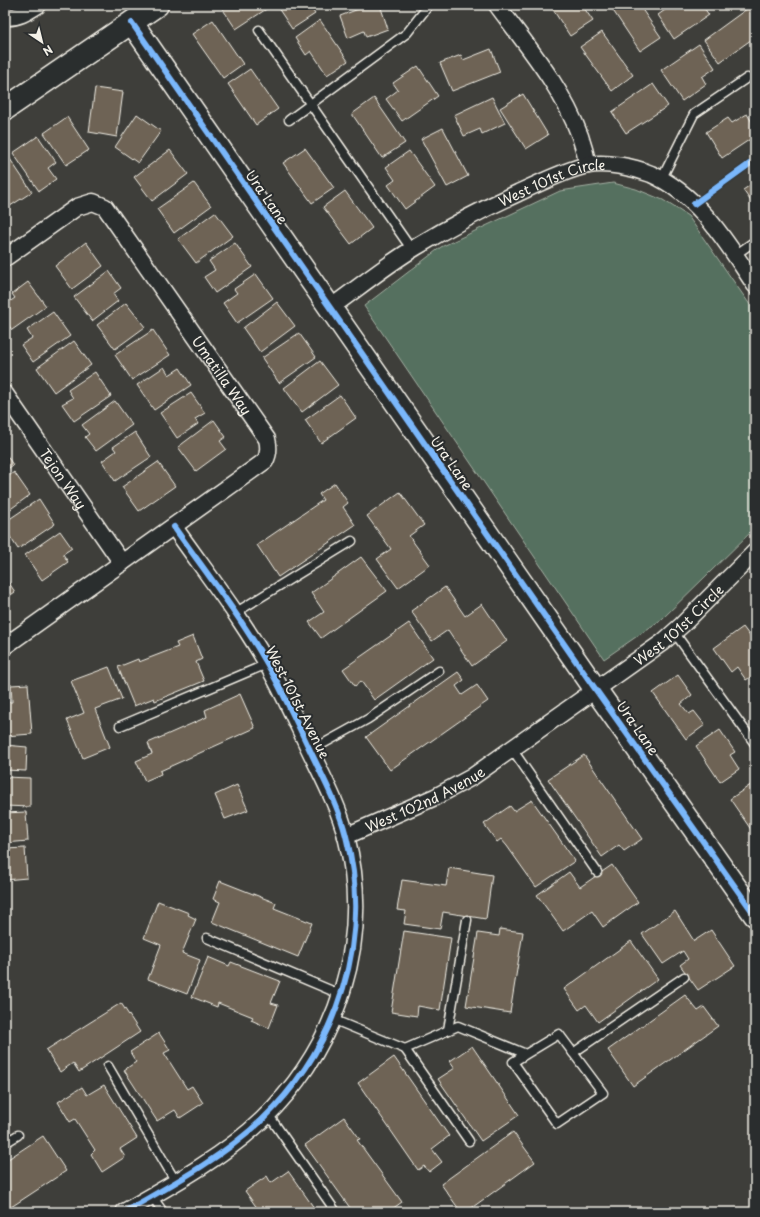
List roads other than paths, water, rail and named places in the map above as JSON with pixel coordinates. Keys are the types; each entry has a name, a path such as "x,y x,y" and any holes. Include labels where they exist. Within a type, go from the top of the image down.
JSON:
{"street":[{"path":"5,17 13,17 23,14 38,5"},
{"path":"5,109 157,5"},
{"path":"497,5 547,74 563,100 580,136 588,165"},
{"name":"Ura Lane","path":"132,23 596,690 755,915"},
{"name":"West 101st Circle","path":"330,308 412,250 477,212 542,181 588,165 630,168 661,180 685,196 701,210 735,255 755,285"},
{"name":"Umatilla Way","path":"5,258 77,207 92,202 105,207 267,439 269,445 268,455 265,461 174,527"},
{"name":"Tejon Way","path":"5,394 122,562"},
{"path":"5,646 122,562 174,527"},
{"name":"West 101st Avenue","path":"174,527 235,613 267,664 331,796 346,836"},
{"name":"West 101st Circle","path":"596,690 674,632 755,552"},
{"name":"West 102nd Avenue","path":"124,1212 176,1182 239,1139 268,1114 296,1083 315,1052 332,1019 342,995 351,963 356,913 351,864 346,836 435,798 472,777 596,690"}],"lane":[{"path":"289,120 310,103 407,33 429,5"},
{"path":"259,30 412,250"},
{"path":"661,180 694,114 747,78"},
{"path":"735,255 755,241"},
{"path":"235,613 352,541"},
{"path":"674,632 755,744"},
{"path":"120,726 267,664"},
{"path":"310,751 368,719 439,671"},
{"path":"512,749 597,872"},
{"path":"448,1030 467,920"},
{"path":"207,938 342,995"},
{"path":"574,1053 684,977"},
{"path":"332,1019 405,1049 469,1141"},
{"path":"405,1049 458,1026 526,1054"},
{"path":"559,1034 602,1093 558,1124 513,1062 526,1054 559,1034"},
{"path":"108,1066 176,1182"},
{"path":"268,1114 336,1212"},
{"path":"5,1143 18,1135"},
{"path":"152,1196 163,1212"}]}
